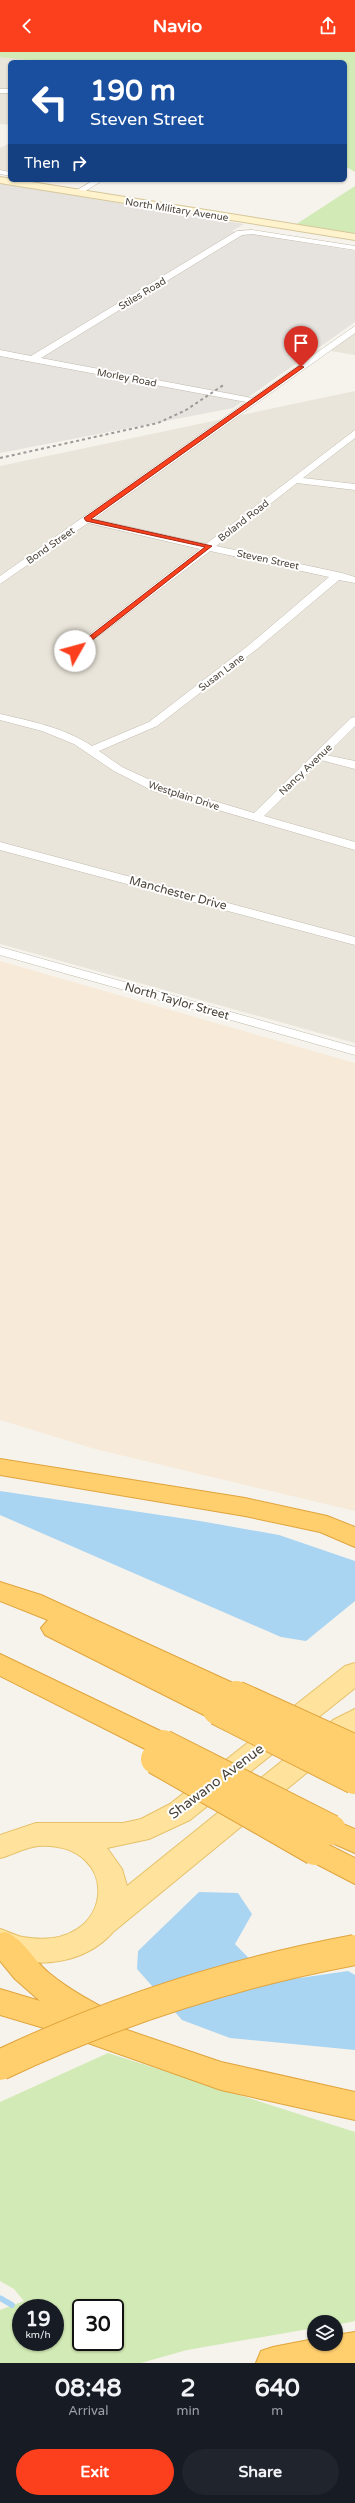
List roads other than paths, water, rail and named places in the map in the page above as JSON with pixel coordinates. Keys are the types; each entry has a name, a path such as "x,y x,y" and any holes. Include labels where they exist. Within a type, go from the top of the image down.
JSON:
{"highway":[{"path":"0,1467 245,1507 355,1532"},
{"path":"327,1525 355,1538"},
{"path":"0,1591 32,1602 227,1703 355,1779"},
{"path":"0,1601 227,1703 355,1750"},
{"path":"0,1664 159,1752"},
{"path":"0,1670 334,1840 355,1872"},
{"path":"2,1943 25,1972 51,1992 102,2022 202,2069"},
{"path":"0,2065 39,2046 105,2019 177,1994 289,1963 355,1950"},
{"path":"0,2002 62,2020 202,2069 278,2090 355,2106"},
{"path":"273,2363 355,2348"}],"main road":[{"name":"North Military Avenue","path":"13,182 355,237"},
{"name":"Shawano Avenue","path":"56,1835 109,1836 132,1833 167,1819 180,1812 355,1673"},
{"path":"2,1943 25,1950 48,1951 69,1947 88,1937 103,1923 343,1727 355,1719"},
{"path":"0,1847 13,1840 34,1835 56,1835 78,1840 96,1852 109,1867 115,1886 113,1905 103,1923"}],"street":[{"path":"76,192 95,182"},
{"name":"Stiles Road","path":"33,359 240,233 252,232 355,248"},
{"name":"Bond Street","path":"0,581 354,331"},
{"name":"Morley Road","path":"0,353 254,401"},
{"name":"Boland Road","path":"75,651 355,433"},
{"path":"295,480 355,487"},
{"name":"Steven Street","path":"86,520 209,546 355,580"},
{"name":"Susan Lane","path":"92,750 153,724 253,647 338,575"},
{"name":"Westplain Drive","path":"0,717 46,729 92,750 118,769 157,788 255,818 355,846"},
{"name":"Nancy Avenue","path":"255,818 355,720"},
{"path":"318,756 355,765"},
{"name":"Manchester Drive","path":"0,846 355,941"},
{"name":"North Taylor Street","path":"0,951 355,1051"}],"water":[{"path":"0,1491 200,1521 279,1535 355,1561 355,1601 306,1641 281,1637 0,1515"},
{"path":"199,1892 238,1893 252,1914 235,1944 272,1982 348,1971 355,1975 355,2050 230,2038 182,2020 137,1969 138,1951"}],"waterway":[{"path":"0,2298 12,2305"}],"railway":[{"path":"0,458 158,423 186,410 225,384"}]}
